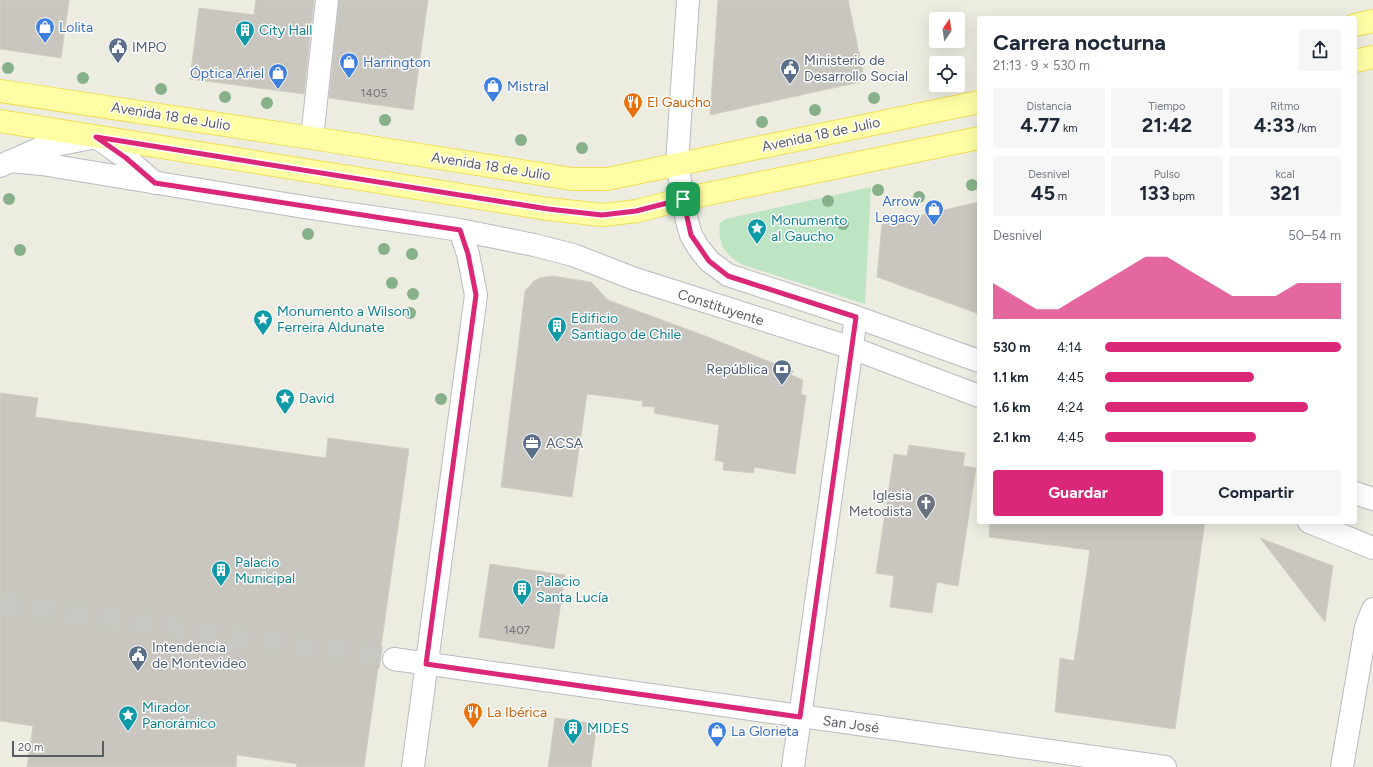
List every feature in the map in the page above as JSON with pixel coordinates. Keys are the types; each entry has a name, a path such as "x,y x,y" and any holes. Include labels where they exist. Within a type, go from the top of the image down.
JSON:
{"main road":[{"path":"1357,25 1373,21"},
{"path":"1357,61 1373,57"},
{"name":"Avenida 18 de Julio","path":"0,91 572,179 607,179 677,163 977,102"},
{"path":"0,121 548,209 602,215 636,211 683,199 977,138"}],"street":[{"path":"312,138 327,0"},
{"path":"688,0 677,163 687,221 694,241 709,261 728,276 856,317 977,361"},
{"path":"6,164 41,148 96,137 126,158 155,183"},
{"path":"6,164 42,164 460,230 468,254 476,295 413,767"},
{"name":"Constituyente","path":"460,230 573,255 635,279 852,348 977,395"},
{"path":"793,767 856,317"},
{"path":"1357,494 1373,499"},
{"path":"1314,524 1373,548"},
{"path":"1342,767 1366,627 1373,609"},
{"name":"San José","path":"394,659 1165,767"}],"green space":[{"path":"871,187 865,304 743,265 727,253 721,243 719,230 720,223 726,219"}],"building":[{"path":"0,0 69,0 61,58 0,49"},
{"name":"City Hall","path":"256,0 314,0 304,94 190,79 199,8 254,15"},
{"path":"339,0 428,0 413,110 329,98"},
{"path":"718,0 848,0 865,81 710,115"},
{"path":"977,202 977,313 877,277 882,224"},
{"path":"552,276 591,282 608,300 708,337 793,371 791,375 803,380 801,394 806,396 795,474 754,467 754,473 723,470 724,462 715,460 719,425 654,413 655,407 642,406 643,401 587,394 572,497 501,487 525,291 534,281 540,278"},
{"name":"Palacio Municipal","path":"0,393 38,398 35,417 326,458 328,438 409,449 364,767 296,767 297,764 237,755 236,767 27,767 33,726 0,721"},
{"name":"Iglesia Metodista","path":"909,445 965,453 963,466 976,468 958,586 937,582 932,613 890,607 894,576 876,573 894,454 907,456"},
{"path":"990,524 1205,524 1175,729 1055,712 1060,658 1074,661 1090,550 989,537"},
{"path":"1260,538 1333,566 1325,622"},
{"name":"Palacio Santa Lucía","path":"490,564 565,575 554,649 479,637"},
{"name":"MIDES","path":"555,718 597,724 591,767 548,767"}],"tunnel":[{"path":"0,603 394,659"}],"place":[{"name":"Lolita","path":"45,44"},
{"name":"City Hall","path":"245,47"},
{"name":"IMPO","path":"118,64"},
{"name":"Harrington","path":"349,79"},
{"name":"Ministerio de Desarrollo Social","path":"790,85"},
{"name":"Óptica Ariel","path":"278,90"},
{"name":"Mistral","path":"493,103"},
{"name":"El Gaucho","path":"633,119"},
{"name":"Arrow Legacy","path":"934,226"},
{"name":"Monumento al Gaucho","path":"757,245"},
{"name":"Monumento a Wilson Ferreira Aldunate","path":"263,336"},
{"name":"Edificio Santiago de Chile","path":"557,343"},
{"name":"República","path":"782,386"},
{"name":"David","path":"285,415"},
{"name":"ACSA","path":"532,460"},
{"name":"Iglesia Metodista","path":"926,520"},
{"name":"Palacio Municipal","path":"221,587"},
{"name":"Palacio Santa Lucía","path":"522,606"},
{"name":"Intendencia de Montevideo","path":"138,672"},
{"name":"La Ibérica","path":"473,729"},
{"name":"Mirador Panorámico","path":"128,732"},
{"name":"MIDES","path":"573,745"},
{"name":"La Glorieta","path":"717,748"}],"route":[{"path":"96,137 548,209 602,215 636,211 683,199 691,235 698,247 709,261 728,276 856,317 800,717 426,664 476,295 468,254 460,230 155,183 126,158 96,137"}]}
